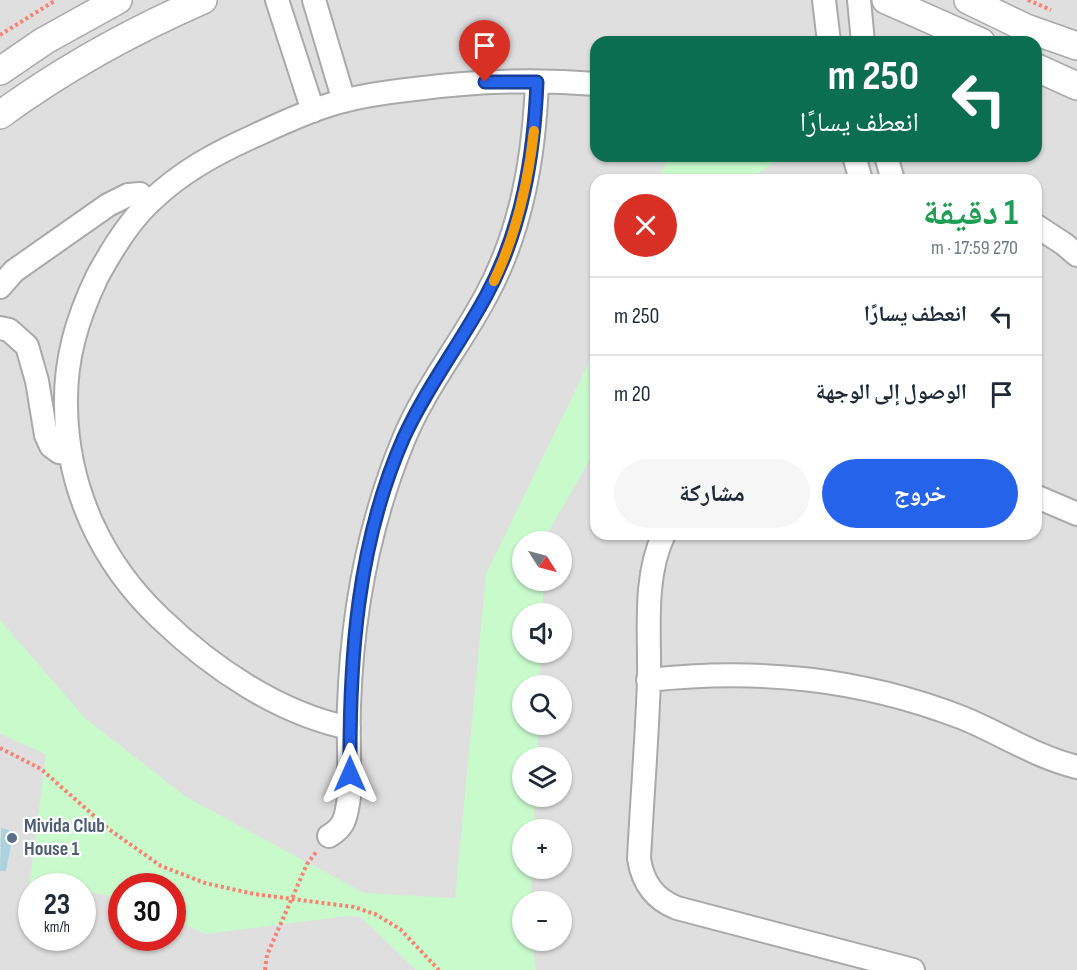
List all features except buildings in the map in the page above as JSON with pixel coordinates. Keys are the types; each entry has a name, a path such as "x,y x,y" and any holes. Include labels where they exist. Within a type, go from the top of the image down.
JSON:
{"street":[{"path":"0,71 44,41 118,0"},
{"path":"0,115 66,71 160,19 203,0"},
{"path":"277,0 313,111"},
{"path":"314,0 344,101"},
{"path":"824,0 828,36"},
{"path":"859,0 862,36"},
{"path":"886,0 967,36"},
{"path":"968,0 1026,28 1077,46"},
{"path":"1042,70 1077,86"},
{"path":"328,836 340,829 346,816 349,797 351,667 363,572 374,524 395,461 409,428 432,383 487,295 512,236 527,182 535,124 537,82"},
{"path":"349,728 301,714 245,685 194,649 154,613 129,585 108,555 88,516 76,484 69,453 65,396 72,346 80,313 104,264 134,220 149,203 189,169 276,125 344,101 393,92 468,83 590,84"},
{"path":"0,286 14,271 108,205 128,195 140,194 149,203"},
{"path":"1042,230 1077,255"},
{"path":"0,328 9,330 27,346 37,381 46,435 51,446 59,452 69,453"},
{"path":"1042,499 1077,514"},
{"path":"662,540 651,576 639,859 650,890 667,904 688,912 913,970"},
{"path":"648,680 709,675 769,675 849,685 889,694 946,712 1046,757 1077,767"}],"path":[{"path":"0,35 57,0"},
{"path":"0,748 41,769 110,830 160,866 205,883 254,894 293,897 354,907 375,914 400,929 439,970"},
{"path":"265,970 267,955 307,864 328,836"}],"shaded area":[{"path":"0,0 1077,0 1077,970 0,970"}],"green space":[{"path":"667,162 775,162 757,174 661,174"},
{"path":"590,360 590,460 549,531 512,531 512,591 543,591 543,603 512,603 512,663 540,663 540,675 512,675 512,735 538,735 537,747 512,747 512,807 535,807 534,819 512,819 512,879 532,879 531,891 512,891 512,951 533,951 536,970 416,970 361,917 347,916 206,934 186,925 186,873 108,873 108,896 96,893 96,873 31,873 46,754 0,734 0,620 85,718 186,797 364,893 455,898 486,574"}],"water":[{"path":"1,828 9,830 9,834 13,835 6,871 0,871"}],"slow traffic":[{"path":"494,281 521,207 534,131"}],"place":[{"name":"Mivida Club House 1","path":"12,838"}],"route":[{"path":"350,774 349,709 357,612 367,553 383,496 414,417 432,383 474,318 500,267 512,236 527,182 536,114 537,82 485,82"}]}
